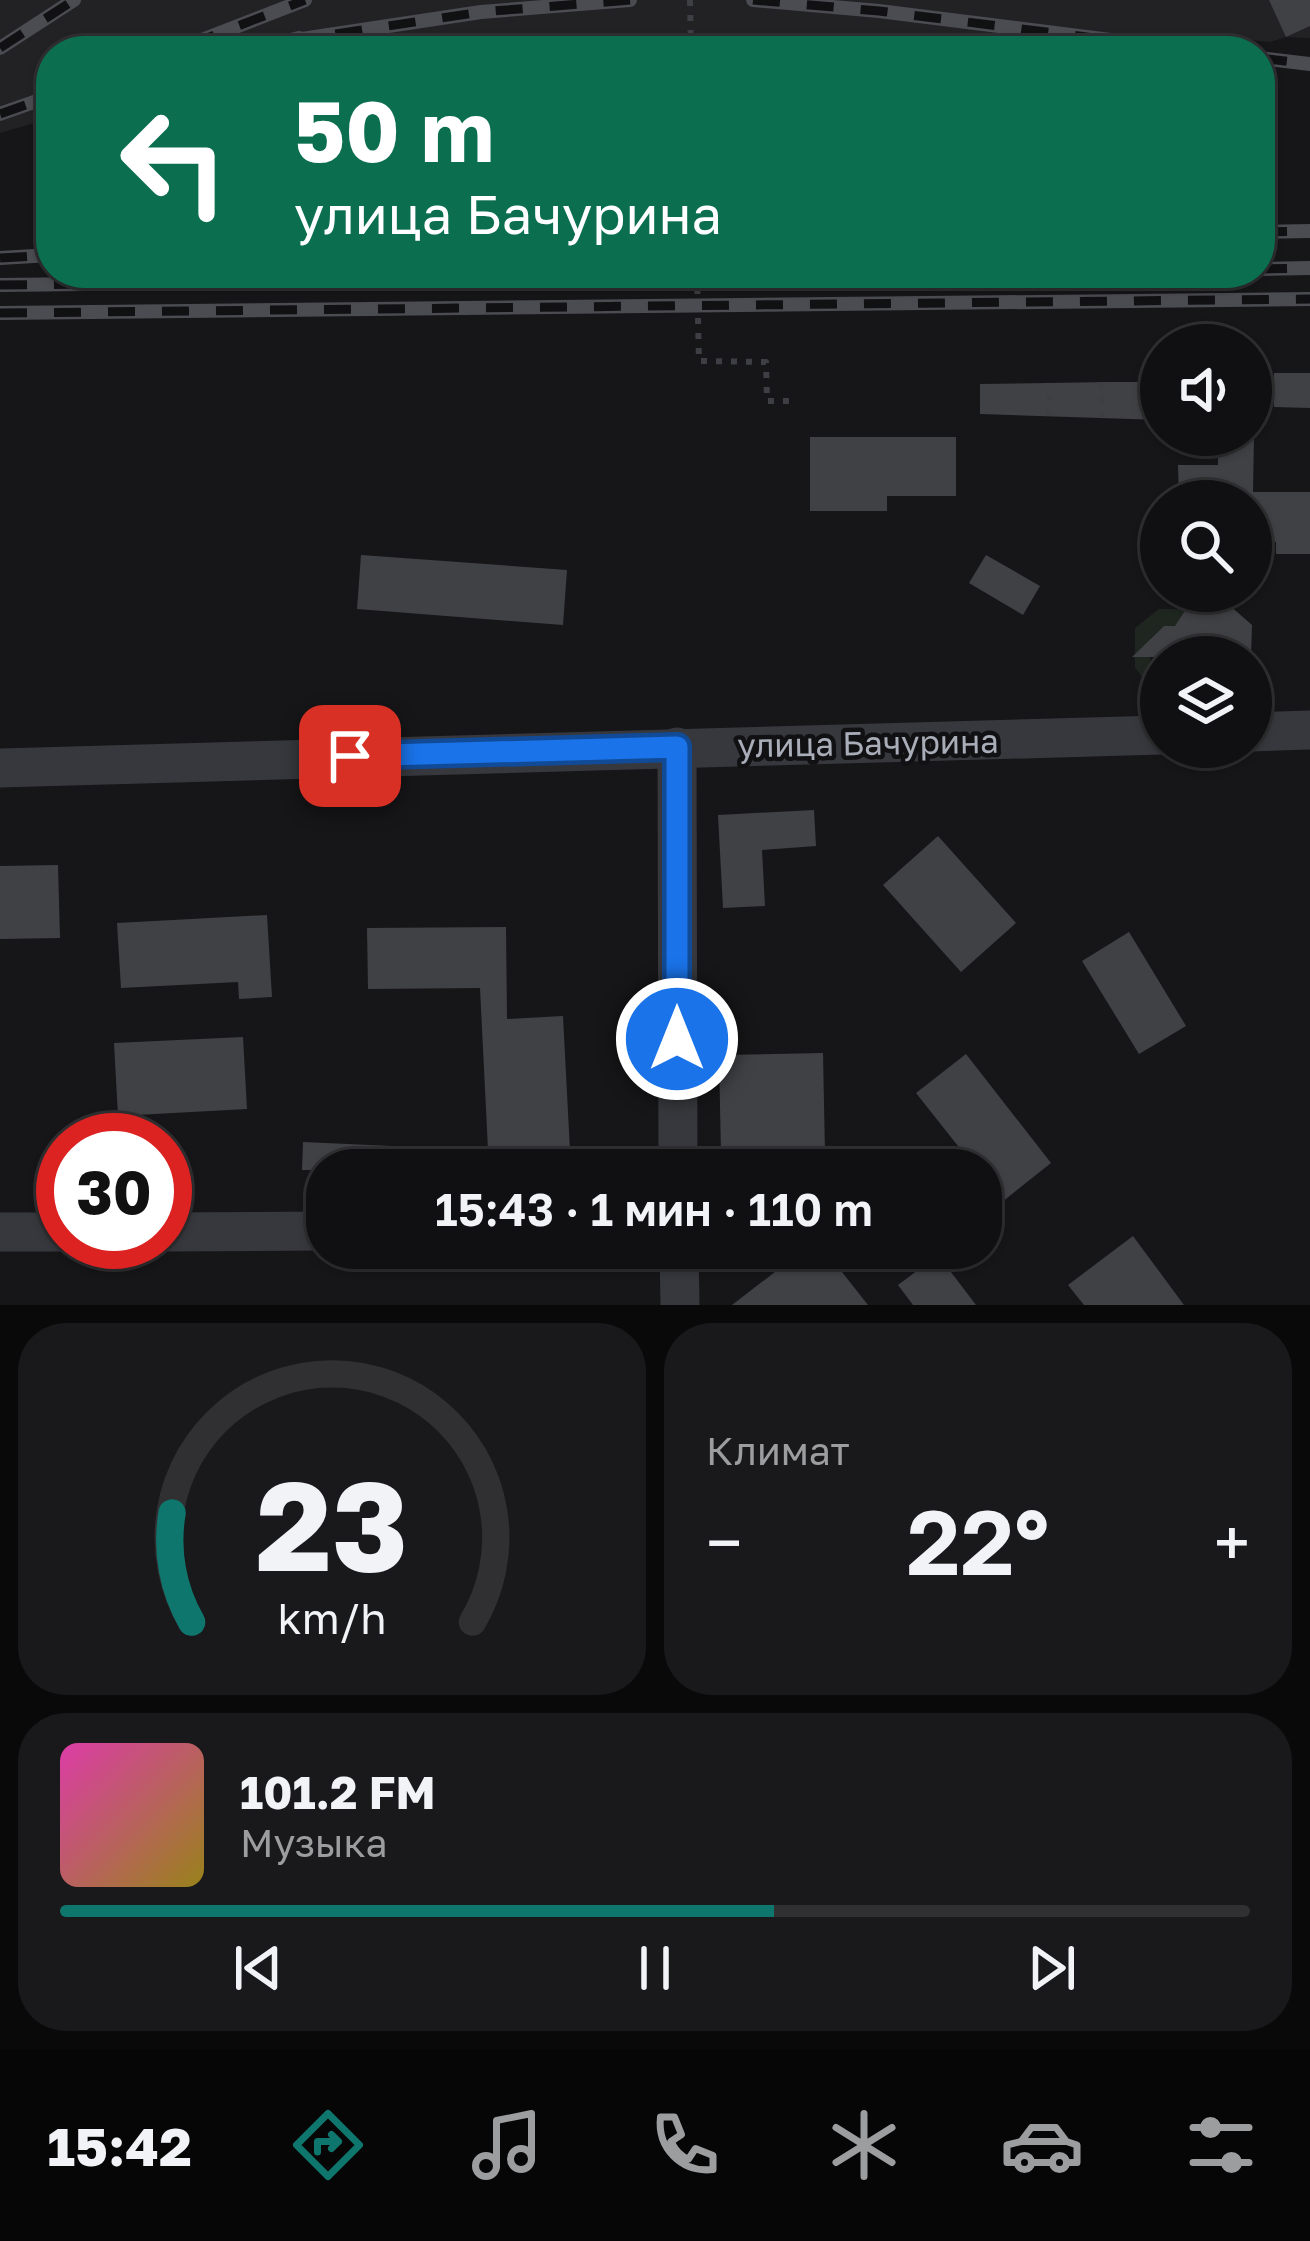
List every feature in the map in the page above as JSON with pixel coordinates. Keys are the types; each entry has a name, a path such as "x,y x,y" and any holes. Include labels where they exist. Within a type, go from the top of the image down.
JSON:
{"street":[{"path":"1272,731 1310,730"},
{"name":"улица Бачурина","path":"0,768 1140,736"},
{"path":"677,747 678,1149"},
{"path":"0,1232 36,1232"},
{"path":"192,1232 306,1232"},
{"path":"679,1269 680,1305"}],"path":[{"path":"690,0 691,36"},
{"path":"697,288 699,361 766,362 767,400 795,401"},
{"path":"1101,382 1102,417"},
{"path":"1049,394 1049,417"}],"shaded area":[{"path":"0,0 1310,0 1310,38 1275,40 1275,36 36,36 36,122 0,133"},
{"path":"1155,612 1187,612 1189,626 1164,626 1153,636 1140,636 1140,674 1135,668 1135,628"}],"building":[{"path":"1269,0 1310,0 1310,26 1286,37"},
{"path":"1274,373 1310,373 1310,408 1274,407"},
{"path":"1140,382 1140,419 980,414 980,384"},
{"path":"810,437 956,437 956,496 887,496 887,511 810,511"},
{"path":"1218,456 1254,456 1253,480 1178,480 1178,465 1218,465"},
{"path":"1272,492 1310,492 1310,554 1276,554 1276,542 1272,542"},
{"path":"361,555 567,570 563,625 357,609"},
{"path":"986,555 1040,586 1023,615 969,583"},
{"path":"1184,612 1237,612 1252,625 1252,636 1154,636 1164,626 1175,626"},
{"path":"814,810 816,846 762,850 765,906 723,908 718,815"},
{"path":"938,836 1016,923 961,972 883,885"},
{"path":"58,865 60,938 0,939 0,866"},
{"path":"267,915 272,997 239,999 238,982 121,988 117,923"},
{"path":"506,927 507,1019 563,1016 570,1149 488,1149 480,988 368,989 367,928"},
{"path":"1129,932 1186,1026 1139,1054 1082,961"},
{"path":"243,1037 247,1109 118,1113 114,1043"},
{"path":"823,1053 825,1149 721,1149 719,1055"},
{"path":"966,1054 1051,1163 1002,1202 1002,1149 960,1149 916,1093"},
{"path":"303,1142 392,1146 306,1149 306,1170 302,1170"},
{"path":"1133,1236 1184,1305 1084,1305 1068,1285"},
{"path":"779,1269 840,1269 868,1305 732,1305"},
{"path":"919,1269 949,1269 976,1305 913,1305 898,1285"}],"railway":[{"path":"0,48 74,0"},
{"path":"212,36 305,0"},
{"path":"322,36 481,12 630,0"},
{"path":"753,0 1078,36"},
{"path":"1275,60 1310,64"},
{"path":"0,114 36,101"},
{"path":"1275,232 1310,231"},
{"path":"0,258 36,256"},
{"path":"1275,269 1310,268"},
{"path":"0,285 36,285"},
{"path":"0,313 1310,299"}],"route":[{"path":"350,756 677,747 677,1039"}]}
